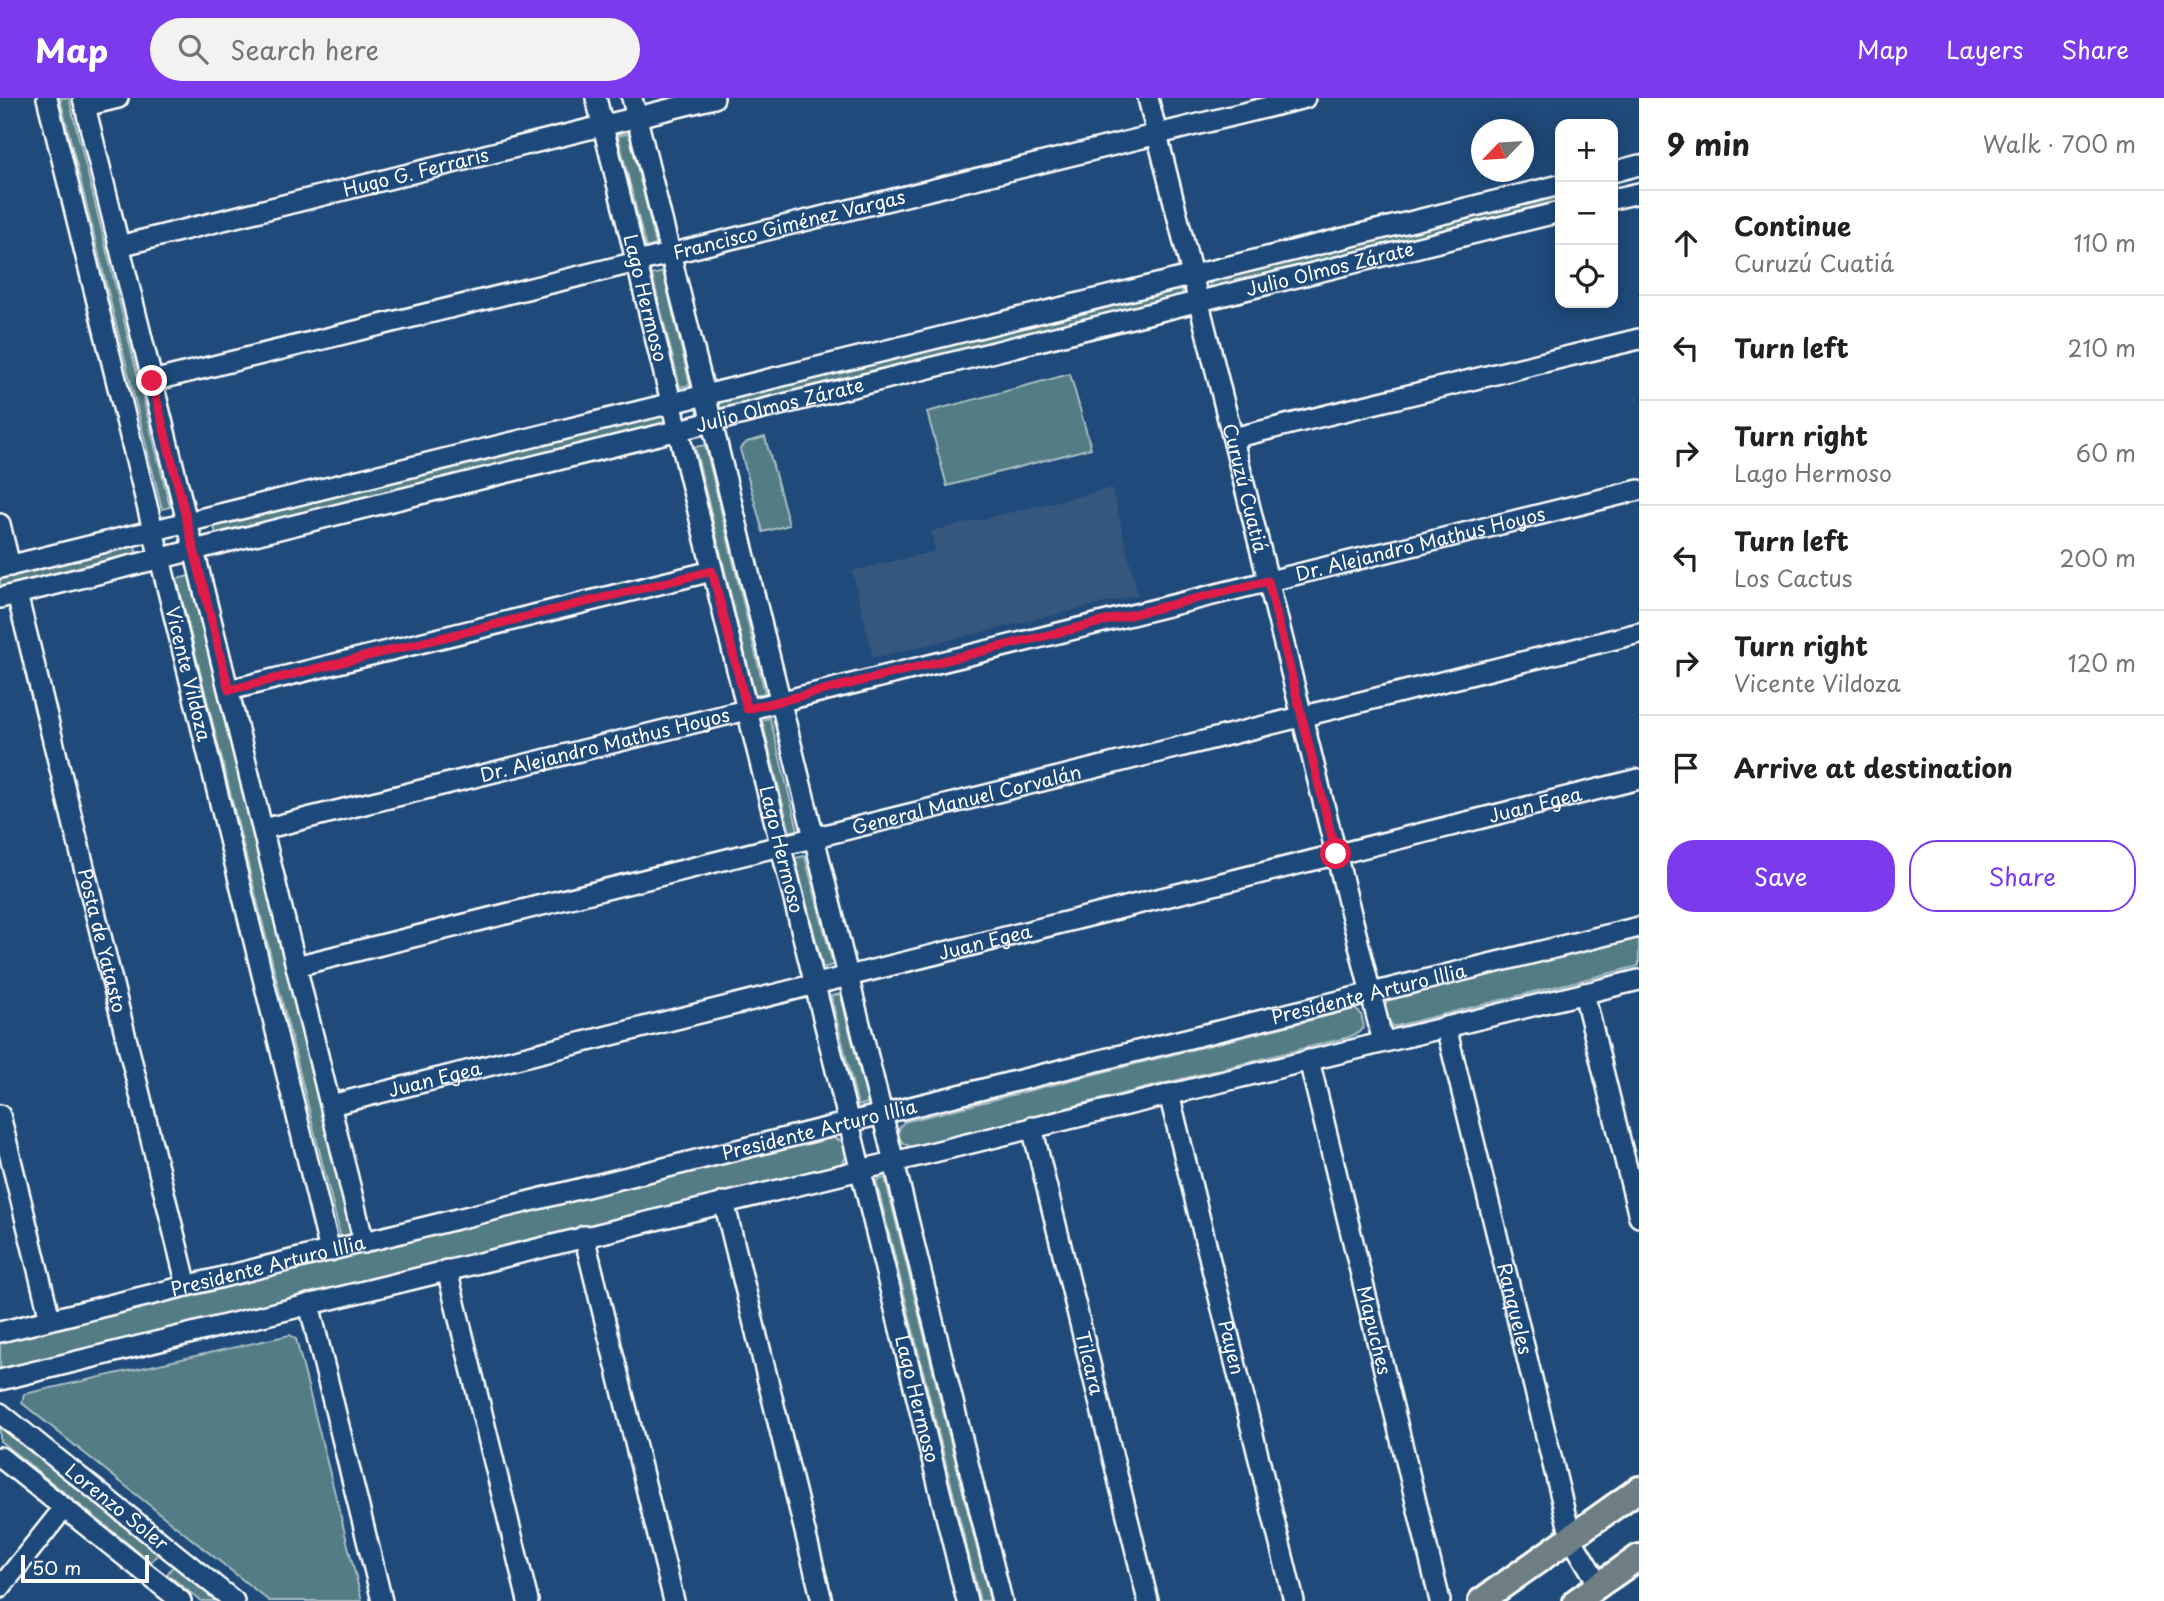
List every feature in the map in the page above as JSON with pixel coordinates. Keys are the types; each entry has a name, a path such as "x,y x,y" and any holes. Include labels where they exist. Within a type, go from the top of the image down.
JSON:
{"main road":[{"path":"1481,1601 1639,1489"},
{"path":"1576,1601 1639,1557"}],"street":[{"name":"Vicente Vildoza","path":"47,98 330,1251"},
{"path":"84,102 118,98"},
{"name":"Lago Hermoso","path":"596,98 967,1601"},
{"name":"Hugo G. Ferraris","path":"119,246 603,126 634,108 714,98"},
{"name":"Curuzú Cuatiá","path":"1148,98 1383,1042"},
{"name":"Francisco Giménez Vargas","path":"152,381 1305,98"},
{"name":"Vicente Vildoza","path":"84,102 364,1243"},
{"name":"Lago Hermoso","path":"634,108 1002,1601"},
{"path":"1618,171 1639,166"},
{"name":"Julio Olmos Zárate","path":"5,567 1555,186"},
{"path":"1618,198 1639,193"},
{"name":"Julio Olmos Zárate","path":"8,596 1555,213"},
{"path":"1233,438 1639,339"},
{"name":"Dr. Alejandro Mathus Hoyos","path":"262,829 1639,490"},
{"path":"0,524 5,567"},
{"path":"229,690 712,571"},
{"name":"Posta de Yatasto","path":"8,596 187,1286"},
{"name":"General Manuel Corvalán","path":"296,966 1639,633"},
{"name":"Juan Egea","path":"331,1105 1639,779"},
{"name":"Presidente Arturo Illia","path":"0,1332 1639,927"},
{"path":"0,1380 1639,980"},
{"path":"1584,993 1639,1217"},
{"name":"Ranqueles","path":"1446,1027 1570,1538 1599,1585"},
{"name":"Mapuches","path":"1309,1060 1440,1601"},
{"name":"Payen","path":"1170,1094 1294,1601"},
{"path":"0,1115 50,1319"},
{"name":"Tilcara","path":"1032,1127 1148,1601"},
{"path":"723,1202 822,1601"},
{"path":"584,1236 674,1601"},
{"path":"447,1270 528,1601"},
{"path":"309,1304 382,1601"},
{"name":"Lorenzo Soler","path":"0,1413 234,1601"},
{"name":"Lorenzo Soler","path":"0,1457 181,1601"},
{"path":"0,1588 64,1508"},
{"path":"152,1578 171,1550"}],"shaded area":[{"path":"1112,488 1138,595 873,658 852,571 935,551 931,531"}],"green space":[{"path":"60,98 69,98 170,507 162,509"},
{"path":"629,133 656,245 646,248 618,136"},
{"path":"1555,195 1555,206 1211,288 1209,286 1212,279"},
{"path":"663,272 690,385 680,387 652,275"},
{"path":"1179,288 1183,291 1181,296 722,410 717,408 719,402 726,400"},
{"path":"1070,374 1091,448 947,486 927,412"},
{"path":"660,416 666,419 662,425 217,537 214,527"},
{"path":"765,437 789,525 763,532 740,449 747,442"},
{"path":"705,445 765,693 755,695 695,447"},
{"path":"133,546 136,553 133,557 0,589 0,579"},
{"path":"189,576 352,1236 341,1238 177,579"},
{"path":"770,718 798,830 790,832 762,720"},
{"path":"805,856 833,965 823,968 795,858"},
{"path":"1639,936 1639,966 1396,1026 1388,1020 1385,1005 1389,999"},
{"path":"840,994 868,1103 858,1106 831,996"},
{"path":"1355,1009 1361,1014 1364,1027 1349,1037 911,1147 899,1137 899,1130 904,1122"},
{"path":"833,1138 844,1142 847,1155 842,1164 0,1370 0,1341"},
{"path":"885,1178 990,1601 980,1601 876,1180"},
{"path":"290,1335 296,1339 362,1601 269,1601 22,1403 24,1394"},
{"path":"0,1427 158,1554 151,1562 0,1441"},
{"path":"174,1565 219,1601 201,1601 167,1574"}],"route":[{"path":"152,381 229,690 712,571 747,709 1268,581 1336,854"}]}
